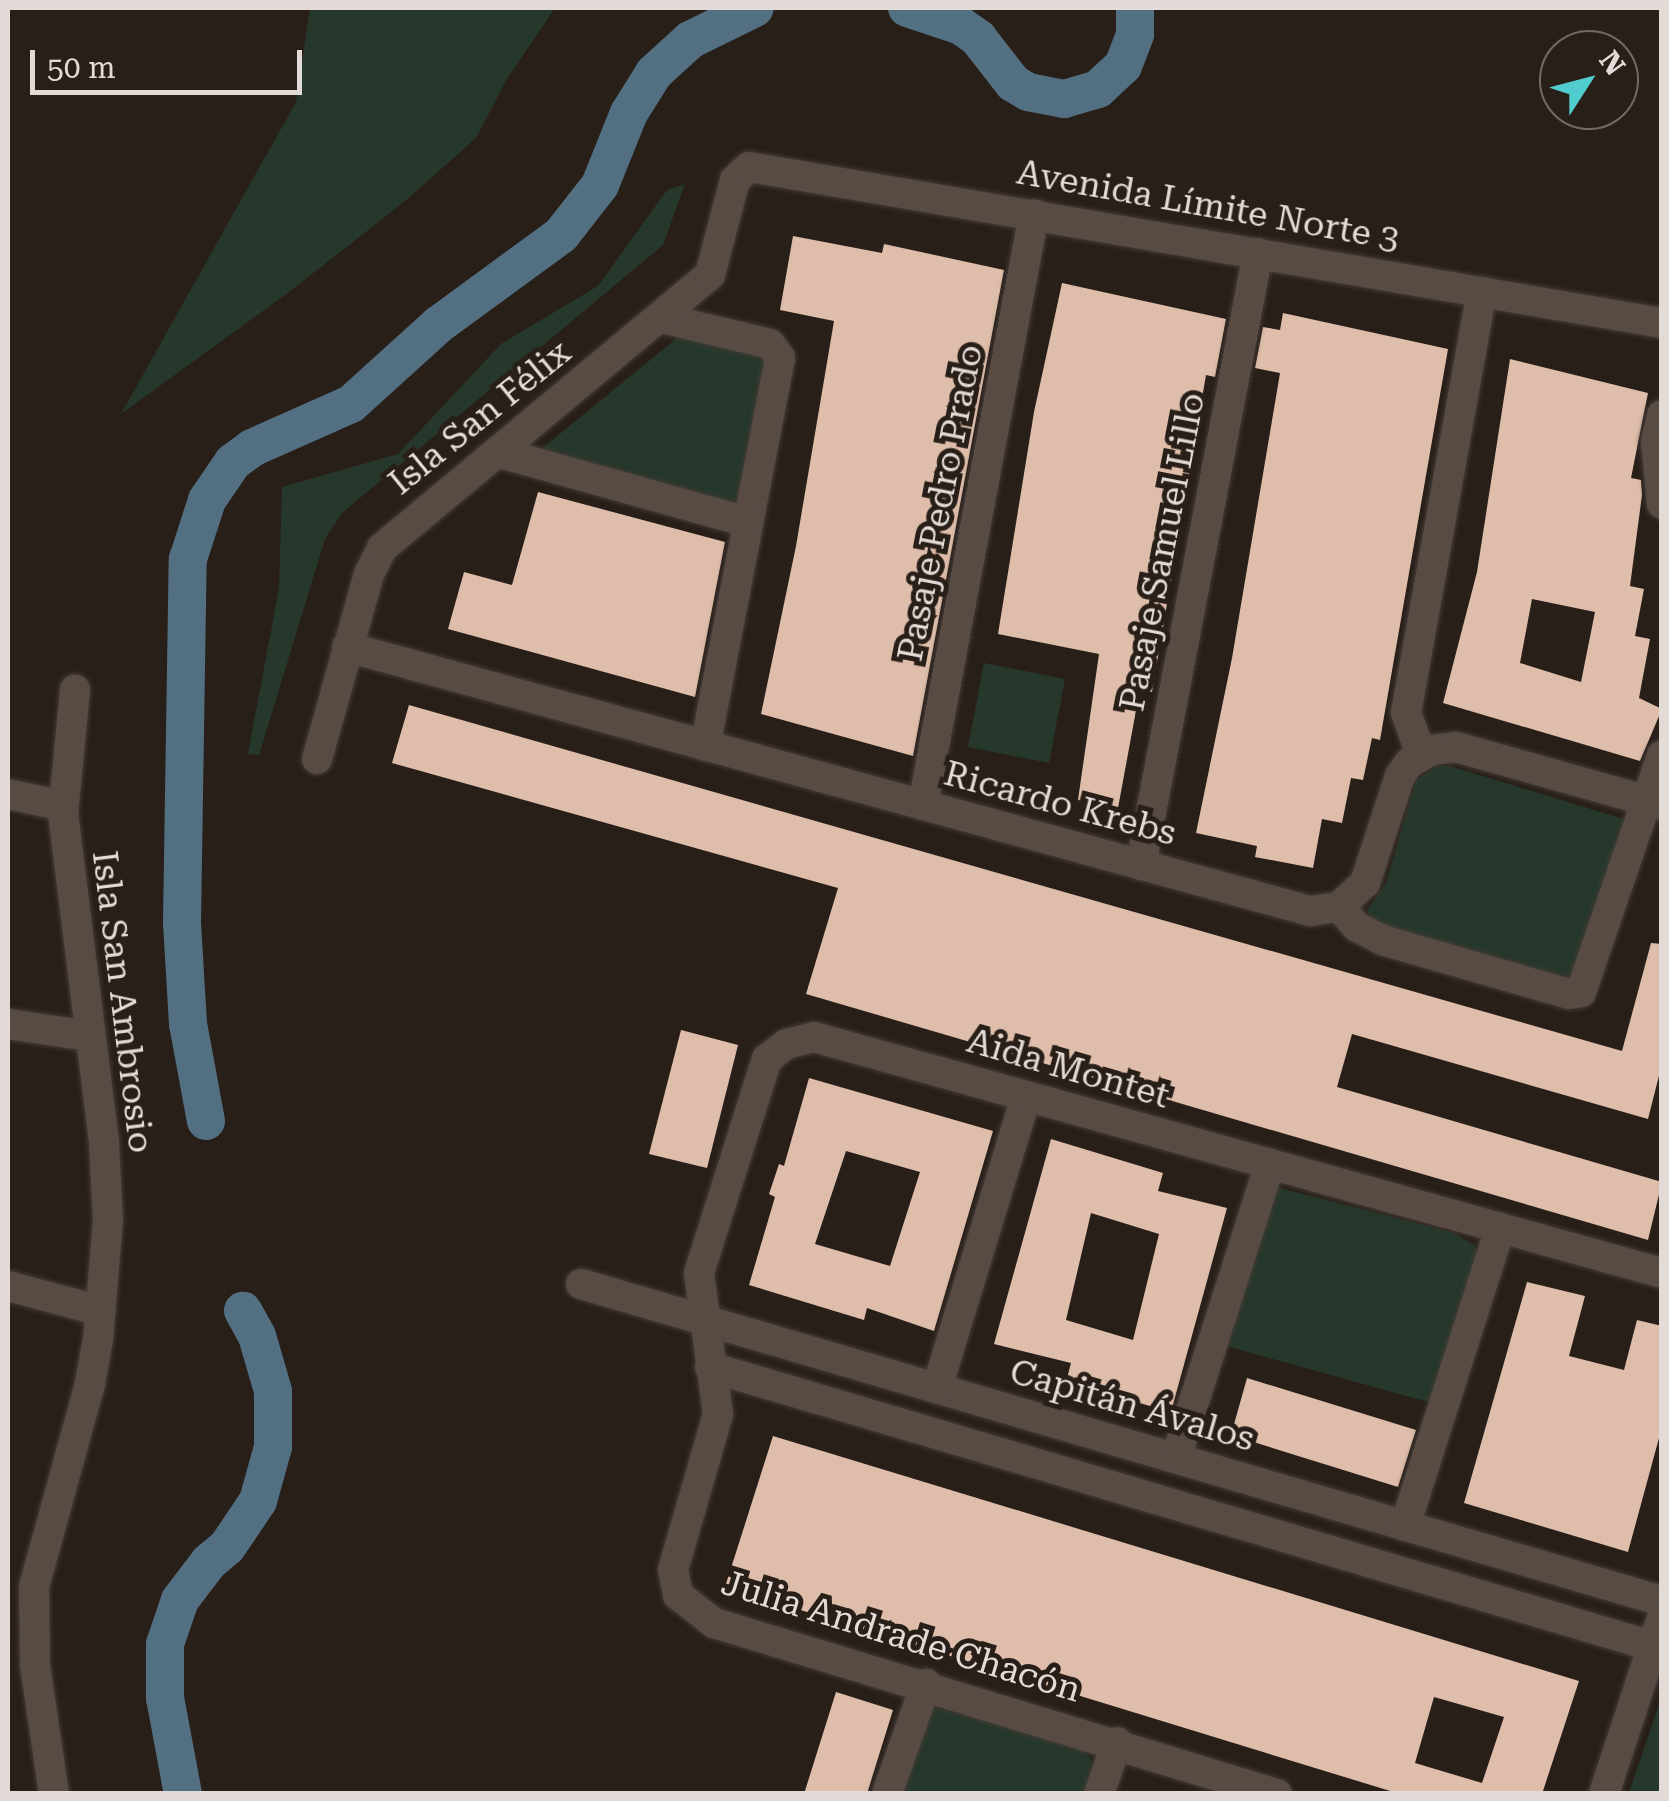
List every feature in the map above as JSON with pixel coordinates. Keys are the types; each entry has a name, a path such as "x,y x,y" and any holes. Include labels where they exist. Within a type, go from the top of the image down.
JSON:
{"street":[{"name":"Avenida Límite Norte 3","path":"742,170 758,166 1662,324"},
{"name":"Isla San Félix","path":"317,760 369,574 382,548 661,318 715,267 735,180 742,170"},
{"name":"Pasaje Pedro Prado","path":"923,805 1034,214"},
{"name":"Pasaje Samuel Lillo","path":"1141,865 1258,253"},
{"path":"1422,754 1406,713 1482,292"},
{"path":"661,318 770,344 778,350 770,419 705,746"},
{"path":"1662,415 1656,442 1662,504"},
{"path":"497,452 747,522"},
{"name":"Ricardo Krebs","path":"347,648 1310,912 1339,907"},
{"name":"Isla San Ambrosio","path":"54,1794 35,1665 34,1587 90,1383 101,1310 107,1190 63,806 75,690"},
{"path":"1654,803 1456,747 1422,754 1400,776 1365,883 1339,907 1357,927 1382,940 1569,994 1581,992 1654,803 1662,756"},
{"path":"8,794 63,806"},
{"path":"8,1024 89,1036"},
{"name":"Aida Montet","path":"710,1366 699,1273 760,1073 775,1050 814,1037 1662,1273"},
{"path":"937,1388 1026,1096"},
{"path":"1176,1458 1270,1164"},
{"path":"1406,1526 1500,1228"},
{"name":"Capitán Ávalos","path":"580,1284 1662,1601"},
{"path":"8,1286 101,1310"},
{"path":"710,1366 1658,1638 1604,1794"},
{"name":"Julia Andrade Chacón","path":"710,1366 718,1414 673,1570 678,1595 714,1622 1277,1794"},
{"path":"886,1794 926,1684"},
{"path":"1100,1794 1116,1742"}],"green space":[{"path":"310,8 555,8 507,79 476,138 404,202 289,292 121,414 296,102"},
{"path":"685,184 663,245 342,513 325,539 259,755 248,754 279,588 282,487 398,454 501,344 598,286 667,190"},
{"path":"682,334 766,355 740,502 735,505 540,450"},
{"path":"984,663 1065,679 1049,763 968,747"},
{"path":"1437,766 1450,766 1627,820 1573,982 1380,931 1371,921 1367,910 1386,883 1416,780"},
{"path":"1280,1188 1451,1232 1475,1245 1478,1258 1432,1403 1219,1344 1275,1191"},
{"path":"1661,1698 1661,1793 1629,1793"},
{"path":"934,1707 1085,1749 1095,1767 1088,1793 897,1794"}],"building":[{"path":"793,236 882,253 884,244 1004,270 913,756 761,714 796,546 834,321 780,310"},
{"path":"1062,283 1226,319 1215,377 1206,375 1152,692 1140,689 1118,808 1078,800 1099,654 998,634 1034,412"},
{"path":"1283,313 1448,349 1380,740 1372,738 1363,780 1351,778 1342,823 1322,819 1313,868 1255,857 1257,846 1196,833 1232,658 1280,373 1255,368 1263,327 1280,330"},
{"path":"1510,359 1648,393 1631,478 1641,480 1642,495 1630,586 1644,589 1635,636 1650,639 1639,698 1662,709 1640,761 1443,703 1477,572","holes":["1532,599 1595,612 1581,682 1520,663"]},
{"path":"538,492 725,542 695,697 448,629 464,572 512,585"},
{"path":"409,705 1622,1051 1651,943 1662,944 1662,1064 1648,1119 1352,1034 1337,1087 1662,1182 1648,1240 806,994 838,888 392,763"},
{"path":"681,1030 738,1045 707,1168 649,1154"},
{"path":"809,1078 993,1131 934,1331 867,1308 864,1320 749,1285 775,1197 769,1194 779,1164 784,1166","holes":["846,1151 920,1172 890,1266 815,1244"]},
{"path":"1051,1139 1163,1173 1158,1191 1227,1208 1171,1412 1066,1382 1071,1363 994,1344","holes":["1091,1213 1159,1234 1133,1340 1066,1320"]},
{"path":"1527,1282 1585,1296 1569,1356 1624,1370 1637,1320 1662,1326 1662,1427 1628,1552 1464,1503"},
{"path":"1247,1378 1416,1430 1398,1487 1231,1435"},
{"path":"773,1436 1579,1681 1542,1794 1400,1794 725,1587","holes":["1434,1697 1504,1717 1482,1783 1415,1763"]},
{"path":"836,1692 893,1710 867,1794 804,1794"}],"waterway":[{"path":"206,1121 188,1024 182,922 188,559 207,500 233,462 252,448 351,404 438,325 561,235 600,185 629,113 654,73 690,40 755,8"},
{"path":"907,8 961,26 978,38 1013,83 1028,92 1064,99 1098,89 1123,66 1135,34 1135,8"},
{"path":"183,1794 165,1698 165,1644 180,1600 209,1562 227,1547 258,1501 273,1447 273,1391 257,1336 243,1311"}]}
